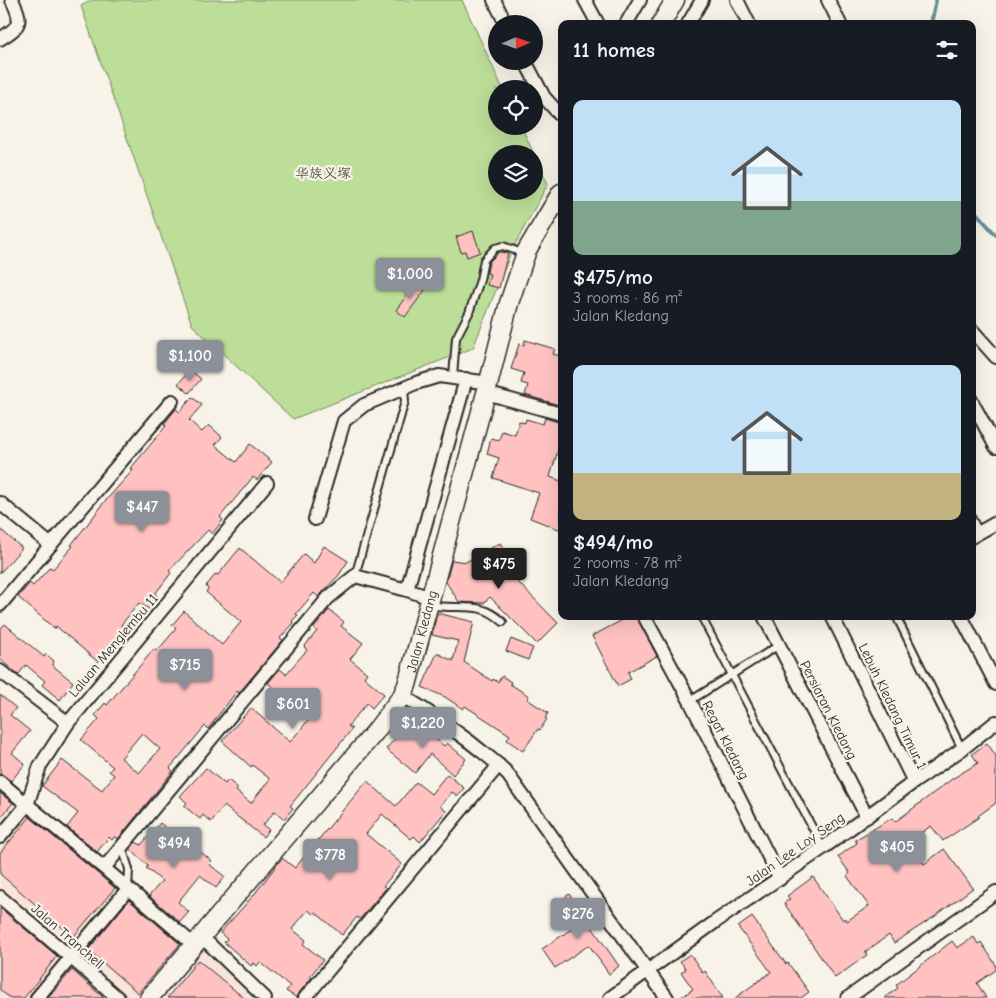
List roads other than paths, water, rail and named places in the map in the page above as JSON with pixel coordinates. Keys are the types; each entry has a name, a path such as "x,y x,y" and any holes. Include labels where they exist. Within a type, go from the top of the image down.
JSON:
{"main road":[{"path":"663,20 675,0"},
{"name":"Jalan Kledang","path":"149,998 375,732 402,696 407,685 488,388 509,303 526,254 558,198"}],"street":[{"path":"0,39 12,31 18,23 19,15 12,0"},
{"path":"494,0 502,15"},
{"path":"585,0 596,20"},
{"path":"628,20 640,0"},
{"path":"690,20 702,0"},
{"path":"736,0 747,20"},
{"path":"828,0 838,20"},
{"path":"530,70 544,97 558,113"},
{"path":"976,335 996,357"},
{"path":"315,519 344,421 364,405 416,383 439,376 459,378 558,413"},
{"path":"407,590 459,378"},
{"path":"0,605 172,401"},
{"path":"976,409 996,447"},
{"name":"Laluan Menglembu 11","path":"0,837 27,805 40,766 68,724 267,483"},
{"path":"0,503 51,545"},
{"path":"976,533 996,523"},
{"path":"104,868 328,598 355,576 407,590 430,601"},
{"name":"Regat Kledang","path":"646,620 690,701 780,879"},
{"name":"Persiaran Kledang","path":"766,620 867,817"},
{"name":"Lebuh Kledang Timur 1","path":"834,620 914,782"},
{"path":"963,620 996,684"},
{"path":"0,671 68,724"},
{"path":"402,696 436,718 506,772 667,998"},
{"name":"Jalan Lee Loy Seng","path":"610,998 715,922 780,879 867,817 962,749 996,722"},
{"path":"305,998 499,765"},
{"path":"0,782 128,889 197,941 265,998"},
{"path":"36,998 128,889"},
{"path":"848,998 996,892"},
{"name":"Jalan Tranchell","path":"0,897 118,998"}],"lane":[{"path":"459,378 456,338 472,305 484,260 495,248 503,246 526,254"},
{"path":"355,576 405,401 404,389"},
{"path":"430,601 441,607 483,609 493,613 503,622"},
{"path":"703,620 823,848"},
{"path":"898,620 962,749"},
{"path":"690,701 779,645"},
{"path":"122,847 129,869 128,889"}],"waterway":[{"path":"932,20 936,0"},
{"path":"976,213 996,235"}],"park label":[{"name":"华族义塚","path":"323,173"}]}
